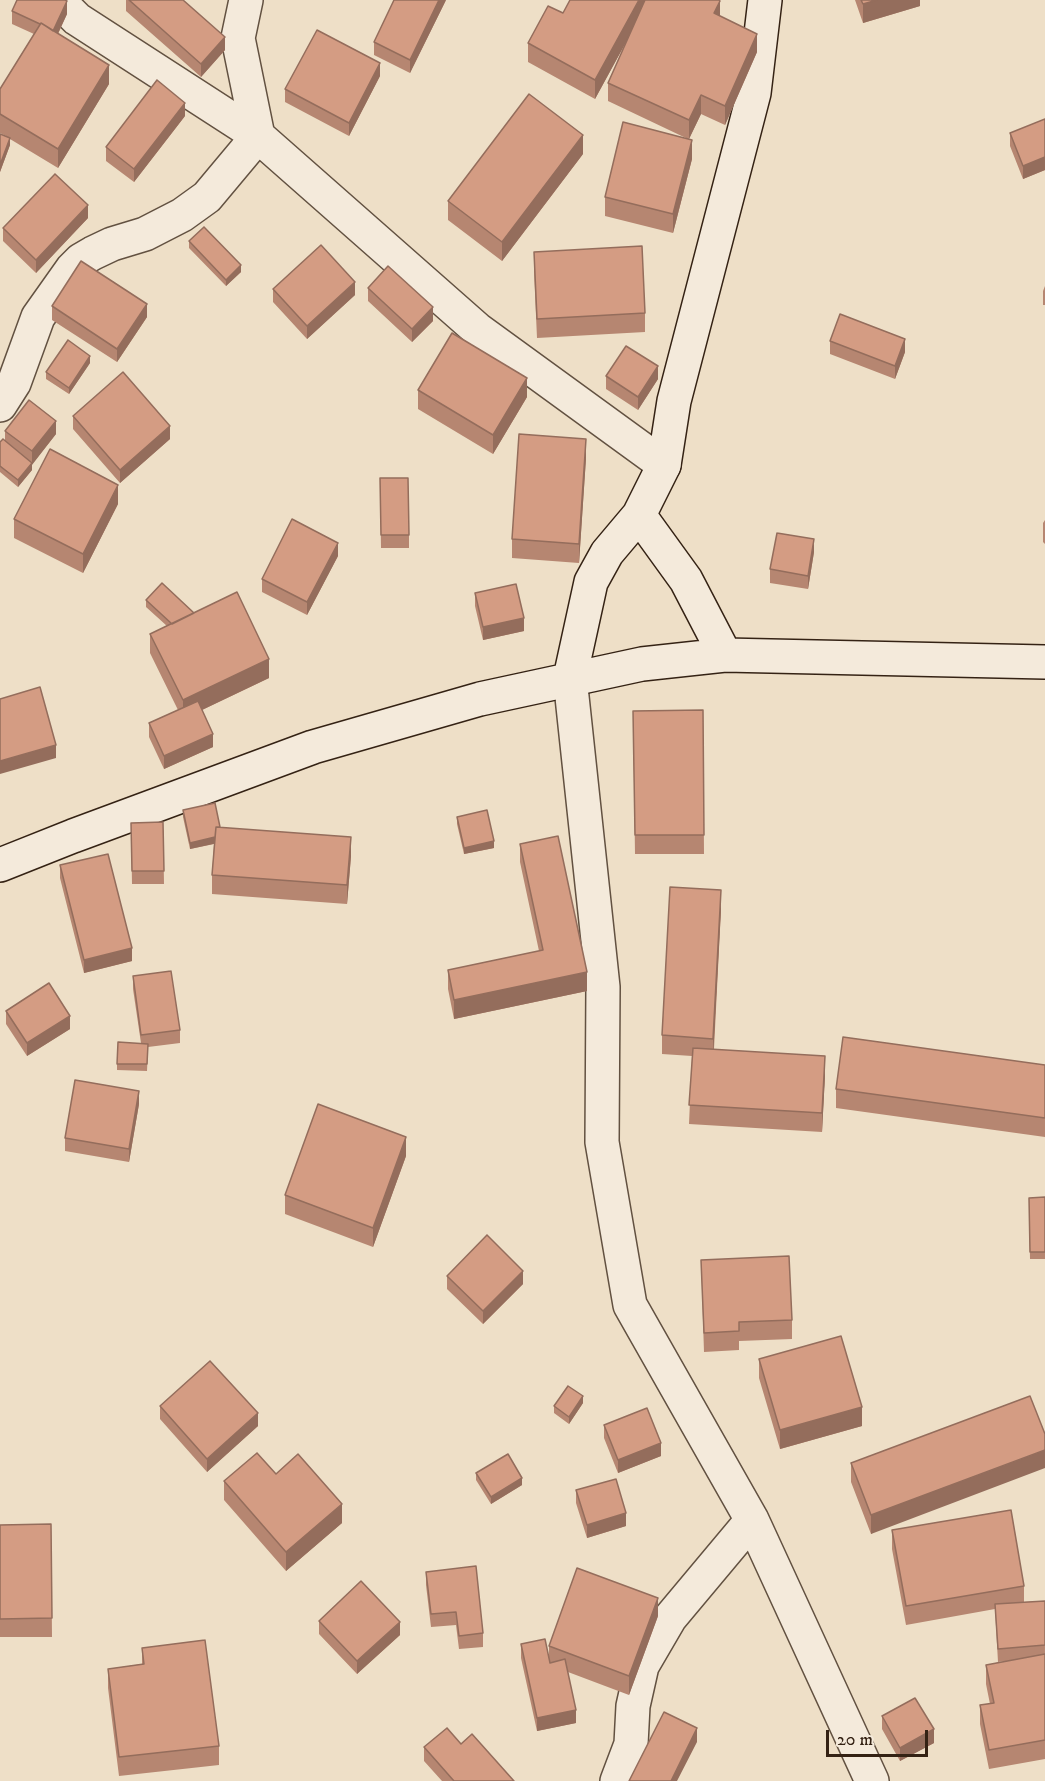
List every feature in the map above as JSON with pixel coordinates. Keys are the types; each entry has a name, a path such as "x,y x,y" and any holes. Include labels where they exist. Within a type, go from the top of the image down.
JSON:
{"street":[{"path":"58,0 77,19 258,136 477,329 664,465"},
{"path":"246,0 238,39 258,136"},
{"path":"765,0 754,93 674,400 664,465 639,514 607,553 591,582 570,678 603,987 602,1143 630,1305 752,1520 872,1781"},
{"path":"0,405 14,383 38,317 72,269 93,253 112,244 145,234 182,215 207,197 258,136"},
{"path":"639,514 686,580 725,655"},
{"path":"0,865 313,747 480,699 642,664 725,655 1045,662"},
{"path":"617,1781 631,1744 633,1706 642,1665 670,1618 752,1520"}],"building":[{"path":"17,0 67,1 53,31 41,23 12,11"},
{"path":"129,0 183,0 225,37 201,64"},
{"path":"394,0 439,0 410,60 374,42"},
{"path":"570,0 639,0 595,80 528,43 548,6 563,13"},
{"path":"645,0 719,0 714,13 757,34 725,106 701,95 689,120 608,83"},
{"path":"861,0 877,0 863,4"},
{"path":"41,23 109,65 58,149 0,114 0,89"},
{"path":"317,30 380,63 349,123 285,89"},
{"path":"157,80 185,103 134,169 106,147"},
{"path":"529,94 583,135 502,242 448,201"},
{"path":"1045,119 1045,157 1023,166 1010,133"},
{"path":"623,122 692,140 673,214 605,197"},
{"path":"0,134 10,138 0,165"},
{"path":"55,174 88,205 36,260 3,228"},
{"path":"204,227 241,265 226,280 189,241"},
{"path":"321,245 355,282 307,326 273,289"},
{"path":"642,246 645,313 537,319 534,252"},
{"path":"81,261 147,304 117,349 52,306"},
{"path":"388,266 433,307 412,329 368,288"},
{"path":"840,314 905,339 895,366 830,341"},
{"path":"452,333 527,378 493,435 418,390"},
{"path":"68,340 90,356 69,388 46,372"},
{"path":"626,346 658,366 638,397 606,376"},
{"path":"123,372 170,426 120,470 73,416"},
{"path":"29,400 56,421 32,451 5,431"},
{"path":"519,434 586,439 579,544 512,539"},
{"path":"3,439 32,463 18,480 0,466 0,442"},
{"path":"50,449 118,485 83,554 14,519"},
{"path":"380,478 408,478 409,535 381,535"},
{"path":"292,519 338,543 307,602 262,579"},
{"path":"777,533 814,539 808,576 770,569"},
{"path":"162,583 194,613 172,624 146,600"},
{"path":"516,584 524,618 483,627 475,593"},
{"path":"237,592 269,659 183,700 150,634"},
{"path":"40,687 56,745 0,761 0,699"},
{"path":"198,701 213,734 164,756 149,723"},
{"path":"703,710 704,835 635,835 633,711"},
{"path":"215,803 220,827 216,827 215,837 190,843 183,810"},
{"path":"487,810 494,841 464,848 457,817"},
{"path":"163,822 164,871 132,871 131,823"},
{"path":"216,827 351,837 347,885 212,875"},
{"path":"558,836 587,972 454,1000 448,970 543,950 520,844"},
{"path":"108,854 132,948 84,960 60,865"},
{"path":"670,887 721,890 713,1039 662,1035"},
{"path":"171,971 180,1030 141,1035 133,976"},
{"path":"49,983 70,1016 27,1043 6,1011"},
{"path":"843,1037 1045,1065 1045,1118 836,1089"},
{"path":"118,1042 148,1044 147,1064 117,1064"},
{"path":"693,1048 825,1056 822,1113 689,1105"},
{"path":"75,1080 139,1091 129,1149 65,1138"},
{"path":"318,1104 406,1137 373,1228 285,1195"},
{"path":"1045,1197 1045,1252 1030,1252 1029,1198"},
{"path":"487,1235 523,1271 483,1311 447,1276"},
{"path":"789,1256 792,1320 739,1322 739,1331 704,1333 701,1260"},
{"path":"841,1336 862,1407 780,1430 759,1359"},
{"path":"210,1361 258,1413 207,1459 160,1406"},
{"path":"568,1386 583,1396 569,1417 554,1406"},
{"path":"1030,1396 1045,1434 1045,1450 871,1515 851,1463"},
{"path":"647,1408 661,1443 618,1460 604,1425"},
{"path":"257,1453 276,1474 298,1454 342,1504 286,1552 224,1481"},
{"path":"508,1454 522,1478 491,1497 476,1473"},
{"path":"616,1479 626,1513 587,1525 576,1490"},
{"path":"1011,1510 1024,1586 906,1606 892,1530"},
{"path":"51,1524 52,1618 0,1619 0,1525"},
{"path":"476,1566 483,1633 459,1636 456,1612 431,1614 426,1572"},
{"path":"577,1568 658,1598 629,1676 549,1646"},
{"path":"361,1581 400,1622 357,1661 319,1621"},
{"path":"1045,1601 1045,1645 998,1649 995,1604"},
{"path":"545,1639 550,1663 565,1659 576,1710 537,1718 521,1644"},
{"path":"205,1640 219,1746 119,1757 108,1669 144,1664 142,1648"},
{"path":"1045,1654 1045,1740 989,1750 980,1705 994,1703 986,1665"},
{"path":"915,1698 934,1729 900,1748 882,1716"},
{"path":"664,1712 697,1728 671,1781 629,1781"},
{"path":"447,1728 461,1744 472,1734 514,1781 454,1781 424,1747"}]}
